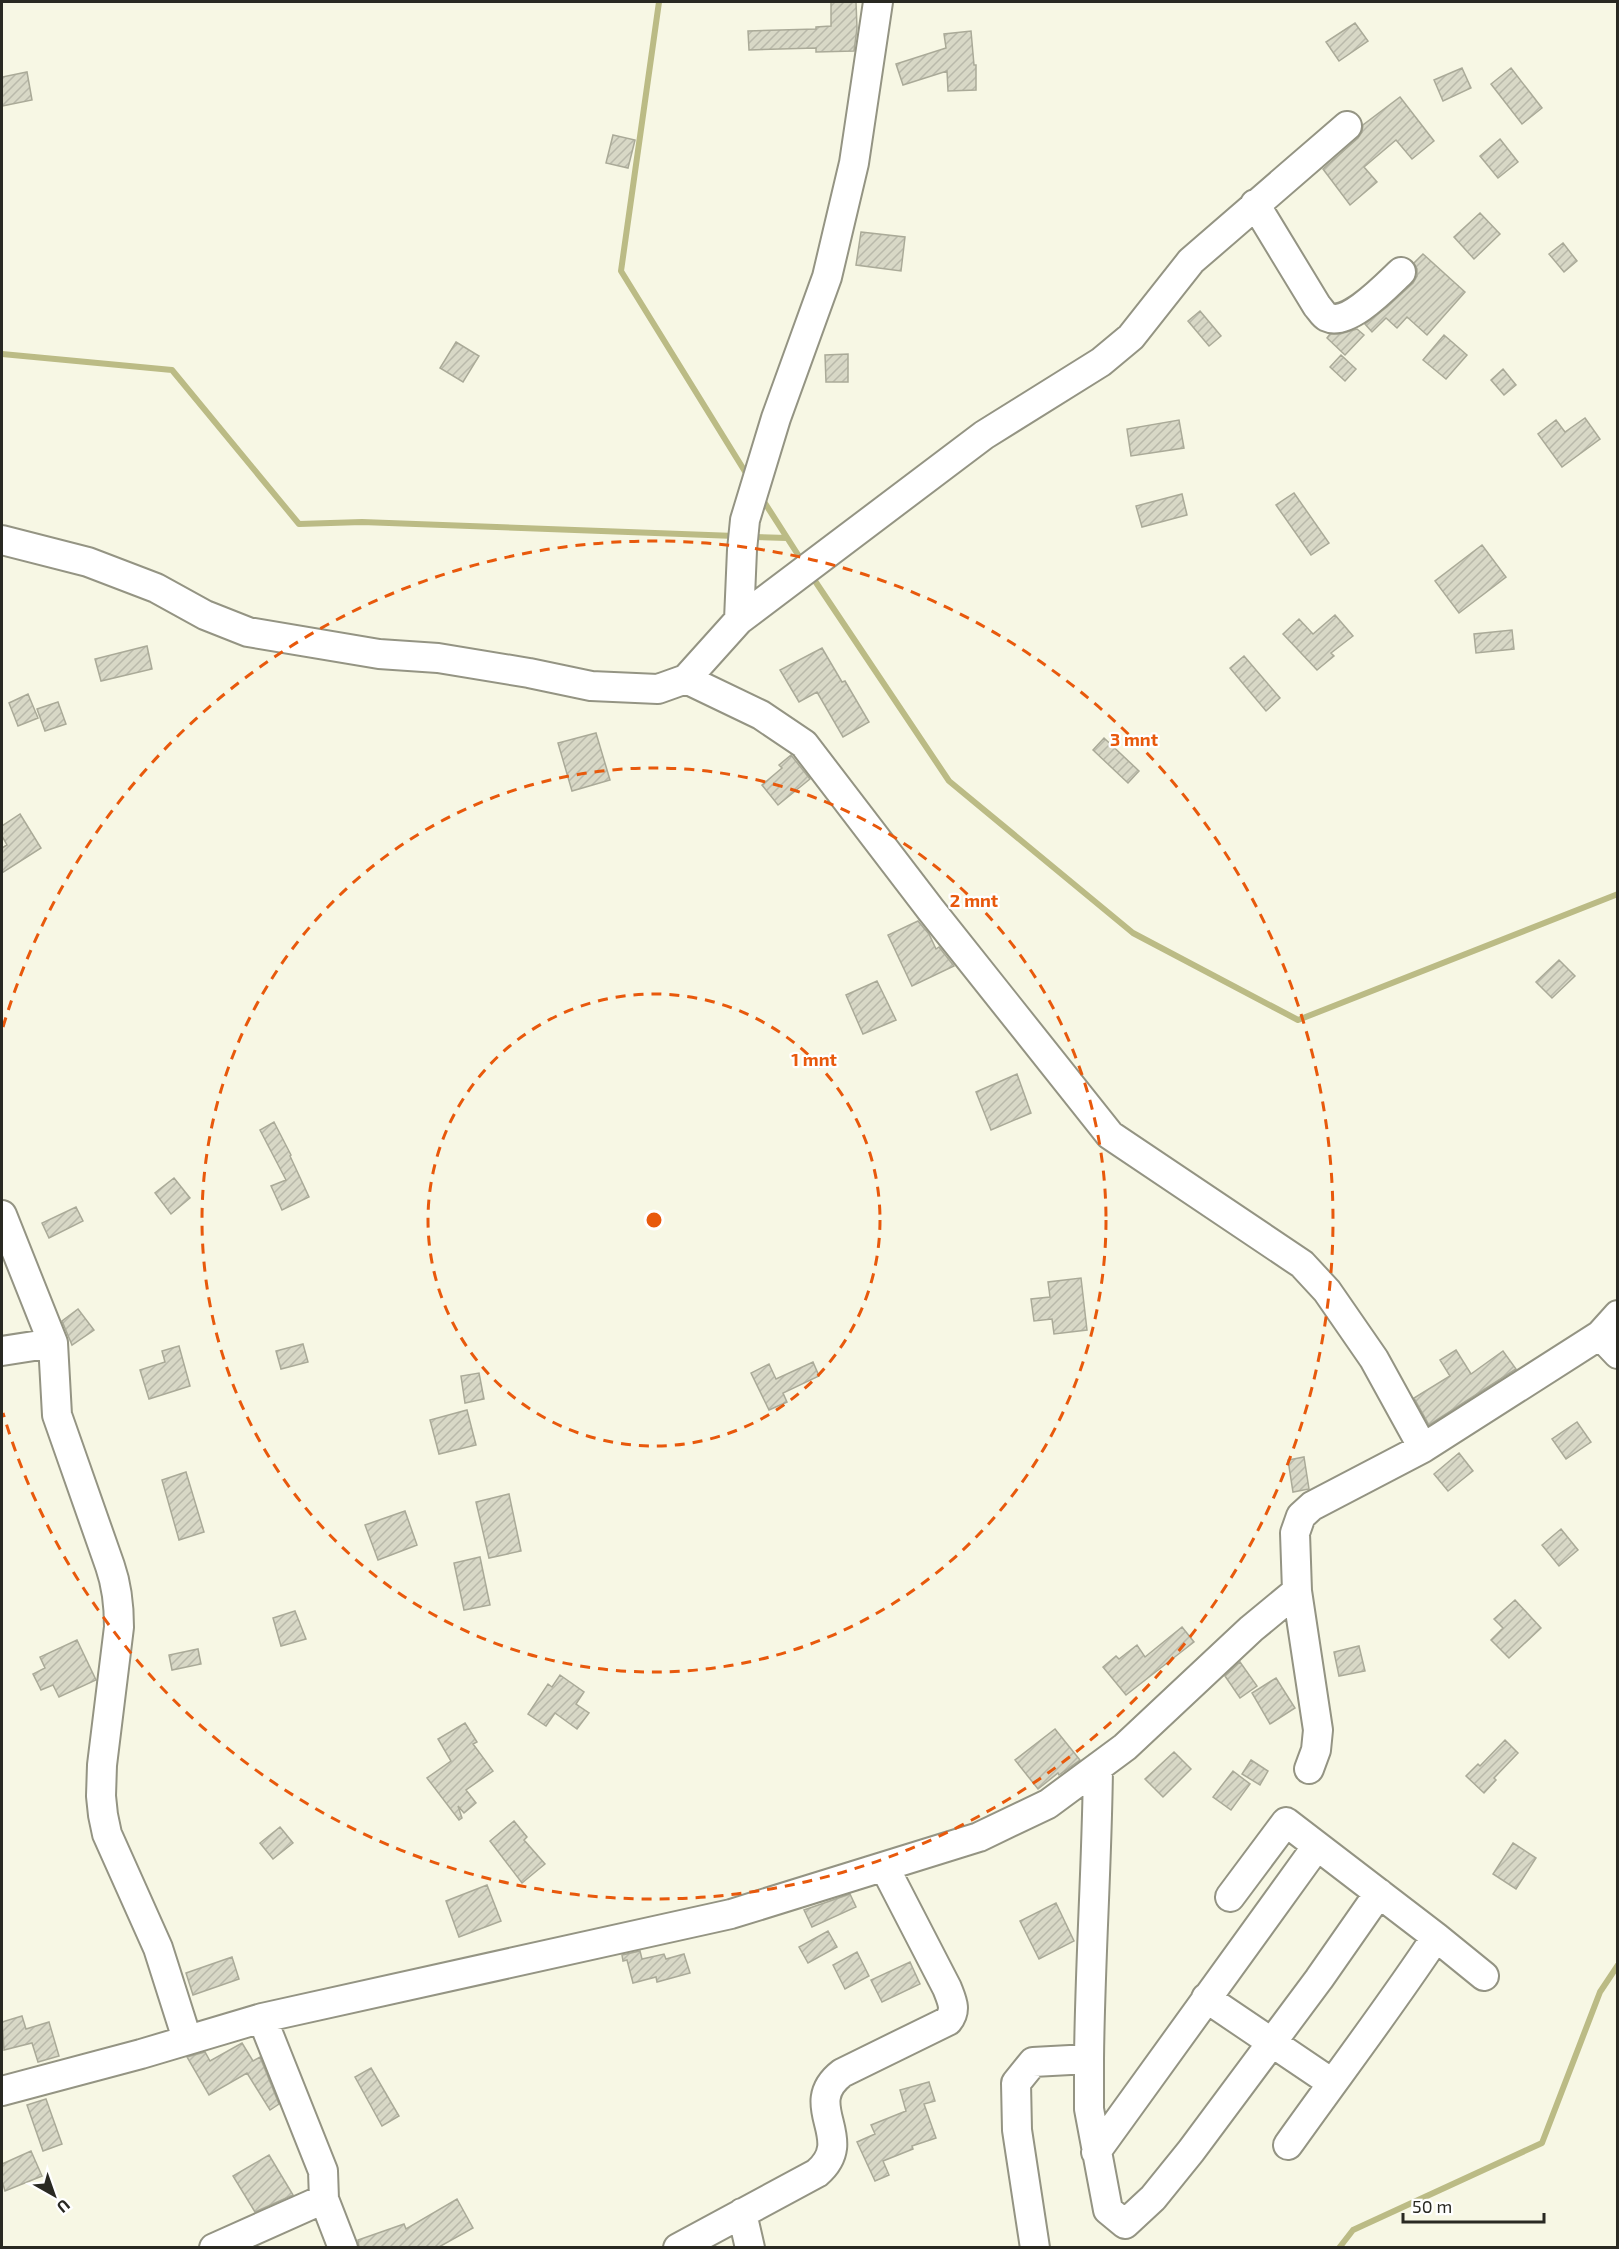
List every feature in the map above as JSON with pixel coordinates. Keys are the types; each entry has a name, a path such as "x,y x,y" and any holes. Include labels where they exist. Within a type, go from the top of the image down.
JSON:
{"street":[{"path":"739,620 743,541 754,489 776,418 827,278 854,163 878,2"},
{"path":"2,540 88,562 156,588 205,615 248,632 379,654 438,658 591,686 658,689 686,679 739,620 984,435 1101,362 1131,337 1191,261 1347,126"},
{"path":"1255,204 1326,317 1337,318 1352,313 1366,304 1401,272"},
{"path":"686,679 761,716 804,744 931,910 1110,1135 1302,1264 1327,1291 1374,1359 1423,1448"},
{"path":"2,1215 53,1344 57,1415 116,1583 119,1627 102,1765 103,1815 107,1834 158,1948 187,2039"},
{"path":"1309,1769 1316,1750 1318,1730 1297,1590 1295,1533 1301,1516 1312,1506 1423,1448 1612,1335"},
{"path":"2,1351 53,1344"},
{"path":"2,2091 141,2054 262,2018 731,1914 979,1837 1048,1804 1125,1747 1251,1629 1297,1590"},
{"path":"1098,1767 1096,1870 1091,1949 1089,2109 1108,2210 1125,2224 1153,2198 1191,2151 1319,1979 1379,1893"},
{"path":"1230,1897 1286,1822 1484,1976"},
{"path":"1096,2152 1317,1846"},
{"path":"678,2247 817,2173 829,2161 832,2153 834,2140 825,2098 829,2085 834,2079 948,2021 954,2014 947,1988 885,1868"},
{"path":"1288,2145 1400,1991 1436,1937"},
{"path":"1206,1998 1332,2083"},
{"path":"262,2018 323,2171 324,2199 343,2247"},
{"path":"1035,2247 1017,2130 1016,2083 1033,2062 1089,2059"},
{"path":"214,2247 324,2199"},
{"path":"742,2213 750,2247"}],"building":[{"path":"831,2 856,2 857,28 854,51 816,52 816,48 749,50 748,31 816,29 816,27 831,26"},
{"path":"1355,23 1368,41 1339,61 1326,42"},
{"path":"971,31 974,65 976,65 976,90 948,91 947,71 903,85 896,64 946,48 944,34"},
{"path":"1462,68 1471,88 1443,101 1434,80"},
{"path":"1511,68 1542,108 1522,124 1491,84"},
{"path":"27,72 32,100 2,106 2,77"},
{"path":"1400,97 1434,141 1412,159 1396,140 1364,167 1377,182 1350,205 1323,169 1358,138 1363,125"},
{"path":"613,135 635,140 628,168 606,163"},
{"path":"1500,139 1518,162 1498,178 1480,156"},
{"path":"1480,213 1500,234 1474,259 1454,237"},
{"path":"861,232 905,237 901,271 856,265"},
{"path":"1563,243 1577,261 1564,272 1549,254"},
{"path":"1423,254 1465,292 1427,335 1407,317 1397,328 1386,318 1372,332 1365,324 1413,283 1417,276 1414,263"},
{"path":"1200,311 1221,336 1209,346 1188,321"},
{"path":"1357,329 1364,335 1345,355 1327,338 1330,334 1340,334"},
{"path":"1444,335 1467,355 1446,379 1423,360"},
{"path":"456,342 479,356 463,382 440,368"},
{"path":"848,354 848,382 826,382 825,355"},
{"path":"1341,355 1356,369 1345,381 1330,367"},
{"path":"1503,369 1516,385 1504,395 1491,380"},
{"path":"1585,418 1600,439 1562,467 1538,434 1556,420 1565,432"},
{"path":"1179,420 1184,448 1131,456 1127,429"},
{"path":"1294,493 1329,543 1311,555 1276,505"},
{"path":"1182,494 1187,515 1142,527 1136,506"},
{"path":"1482,545 1506,577 1459,613 1435,581"},
{"path":"1335,615 1353,636 1331,653 1334,656 1317,670 1283,634 1299,619 1313,634"},
{"path":"1512,630 1514,649 1476,653 1474,634"},
{"path":"147,646 152,669 101,681 95,659"},
{"path":"822,648 869,722 843,737 817,692 799,702 780,670"},
{"path":"1244,656 1280,698 1266,711 1230,668"},
{"path":"28,694 38,718 18,726 9,703"},
{"path":"58,702 66,724 45,731 37,709"},
{"path":"596,733 610,780 572,791 558,743"},
{"path":"1104,738 1139,771 1128,783 1093,750"},
{"path":"791,755 810,779 778,805 762,785 782,768 779,765"},
{"path":"20,814 41,848 2,873 2,848 7,845 2,836 2,826"},
{"path":"918,921 929,934 936,949 939,947 954,966 912,986 888,935"},
{"path":"1559,960 1575,976 1552,998 1536,982"},
{"path":"877,981 896,1020 863,1034 846,995"},
{"path":"1017,1074 1031,1113 991,1130 976,1092"},
{"path":"274,1122 309,1197 282,1210 271,1186 286,1180 260,1130"},
{"path":"174,1178 190,1198 171,1214 155,1193"},
{"path":"76,1207 83,1221 49,1238 42,1223"},
{"path":"1081,1278 1087,1330 1054,1334 1052,1319 1034,1321 1031,1299 1050,1297 1048,1282"},
{"path":"78,1309 94,1330 72,1345 62,1321"},
{"path":"303,1344 308,1362 281,1369 276,1351"},
{"path":"179,1346 190,1386 149,1399 140,1370 165,1362 162,1351"},
{"path":"1456,1350 1471,1374 1503,1351 1516,1369 1429,1425 1414,1398 1450,1376 1440,1360"},
{"path":"813,1362 819,1376 783,1393 787,1402 769,1410 751,1373 769,1364 776,1379"},
{"path":"479,1373 484,1399 465,1403 461,1376"},
{"path":"467,1410 476,1445 439,1454 430,1420"},
{"path":"1577,1422 1591,1442 1566,1459 1552,1439"},
{"path":"1459,1453 1473,1471 1448,1491 1434,1474"},
{"path":"1304,1457 1309,1489 1293,1492 1288,1460"},
{"path":"186,1472 204,1532 179,1540 162,1480"},
{"path":"509,1494 521,1551 489,1558 476,1502"},
{"path":"405,1511 417,1545 378,1560 365,1525"},
{"path":"1561,1529 1578,1550 1559,1566 1542,1545"},
{"path":"480,1557 490,1605 464,1610 454,1563"},
{"path":"1515,1600 1541,1628 1509,1658 1491,1640 1503,1628 1494,1619"},
{"path":"295,1611 306,1639 281,1646 273,1618"},
{"path":"1182,1627 1194,1642 1126,1695 1103,1667 1116,1656 1119,1659 1137,1645 1145,1657"},
{"path":"77,1640 96,1680 59,1697 53,1685 41,1690 33,1674 45,1668 40,1657"},
{"path":"1359,1646 1365,1671 1339,1676 1334,1652"},
{"path":"198,1649 201,1664 172,1670 169,1655"},
{"path":"1240,1662 1257,1686 1240,1698 1225,1676"},
{"path":"560,1675 584,1692 576,1704 589,1713 577,1729 555,1713 546,1726 528,1714 548,1684 552,1687"},
{"path":"1276,1678 1295,1708 1270,1724 1252,1693"},
{"path":"465,1723 477,1742 473,1744 493,1771 466,1790 476,1803 464,1813 458,1806 462,1818 459,1820 427,1778 451,1761 438,1739"},
{"path":"1055,1729 1080,1760 1059,1775 1058,1773 1038,1789 1015,1760"},
{"path":"1505,1740 1518,1753 1494,1778 1496,1780 1484,1793 1466,1776 1478,1764 1480,1766"},
{"path":"1174,1752 1191,1769 1163,1797 1145,1779"},
{"path":"1251,1760 1268,1771 1260,1785 1242,1774"},
{"path":"1233,1771 1250,1784 1231,1810 1213,1797"},
{"path":"514,1821 527,1837 524,1840 545,1864 522,1883 490,1841"},
{"path":"280,1827 293,1843 273,1859 260,1843"},
{"path":"1513,1843 1536,1858 1516,1889 1493,1874"},
{"path":"487,1885 501,1921 459,1937 446,1901"},
{"path":"850,1894 856,1907 812,1927 804,1910"},
{"path":"1056,1903 1074,1941 1039,1959 1020,1921"},
{"path":"828,1931 837,1947 808,1963 799,1947"},
{"path":"640,1951 642,1959 664,1954 666,1959 684,1954 690,1973 657,1982 656,1977 633,1983 627,1960 623,1961 622,1955"},
{"path":"857,1952 869,1976 845,1989 833,1965"},
{"path":"232,1957 239,1979 193,1995 186,1973"},
{"path":"910,1962 920,1984 882,2002 871,1980"},
{"path":"22,2016 26,2029 49,2022 59,2056 38,2062 32,2043 4,2050 2,2022"},
{"path":"242,2043 253,2061 260,2057 279,2104 270,2110 247,2073 209,2095 187,2057 205,2052 210,2061"},
{"path":"371,2068 399,2116 382,2126 355,2077"},
{"path":"929,2082 935,2101 924,2104 936,2138 912,2146 913,2149 883,2161 889,2175 875,2181 857,2142 875,2134 871,2125 906,2111 900,2090"},
{"path":"46,2099 62,2144 43,2151 27,2105"},
{"path":"31,2151 42,2176 5,2191 2,2181 2,2164"},
{"path":"269,2155 293,2195 255,2212 233,2176"},
{"path":"457,2199 473,2228 439,2247 359,2247 358,2240 404,2224 406,2229"}],"waterway":[{"path":"659,2 621,271 749,478"},
{"path":"2,354 172,370 299,524 362,522 735,536"},
{"path":"761,497 802,561"},
{"path":"751,537 787,538"},
{"path":"811,575 949,781 1133,933 1298,1020 1618,894"},
{"path":"1339,2248 1353,2230 1542,2143 1600,1992 1618,1965"}]}
